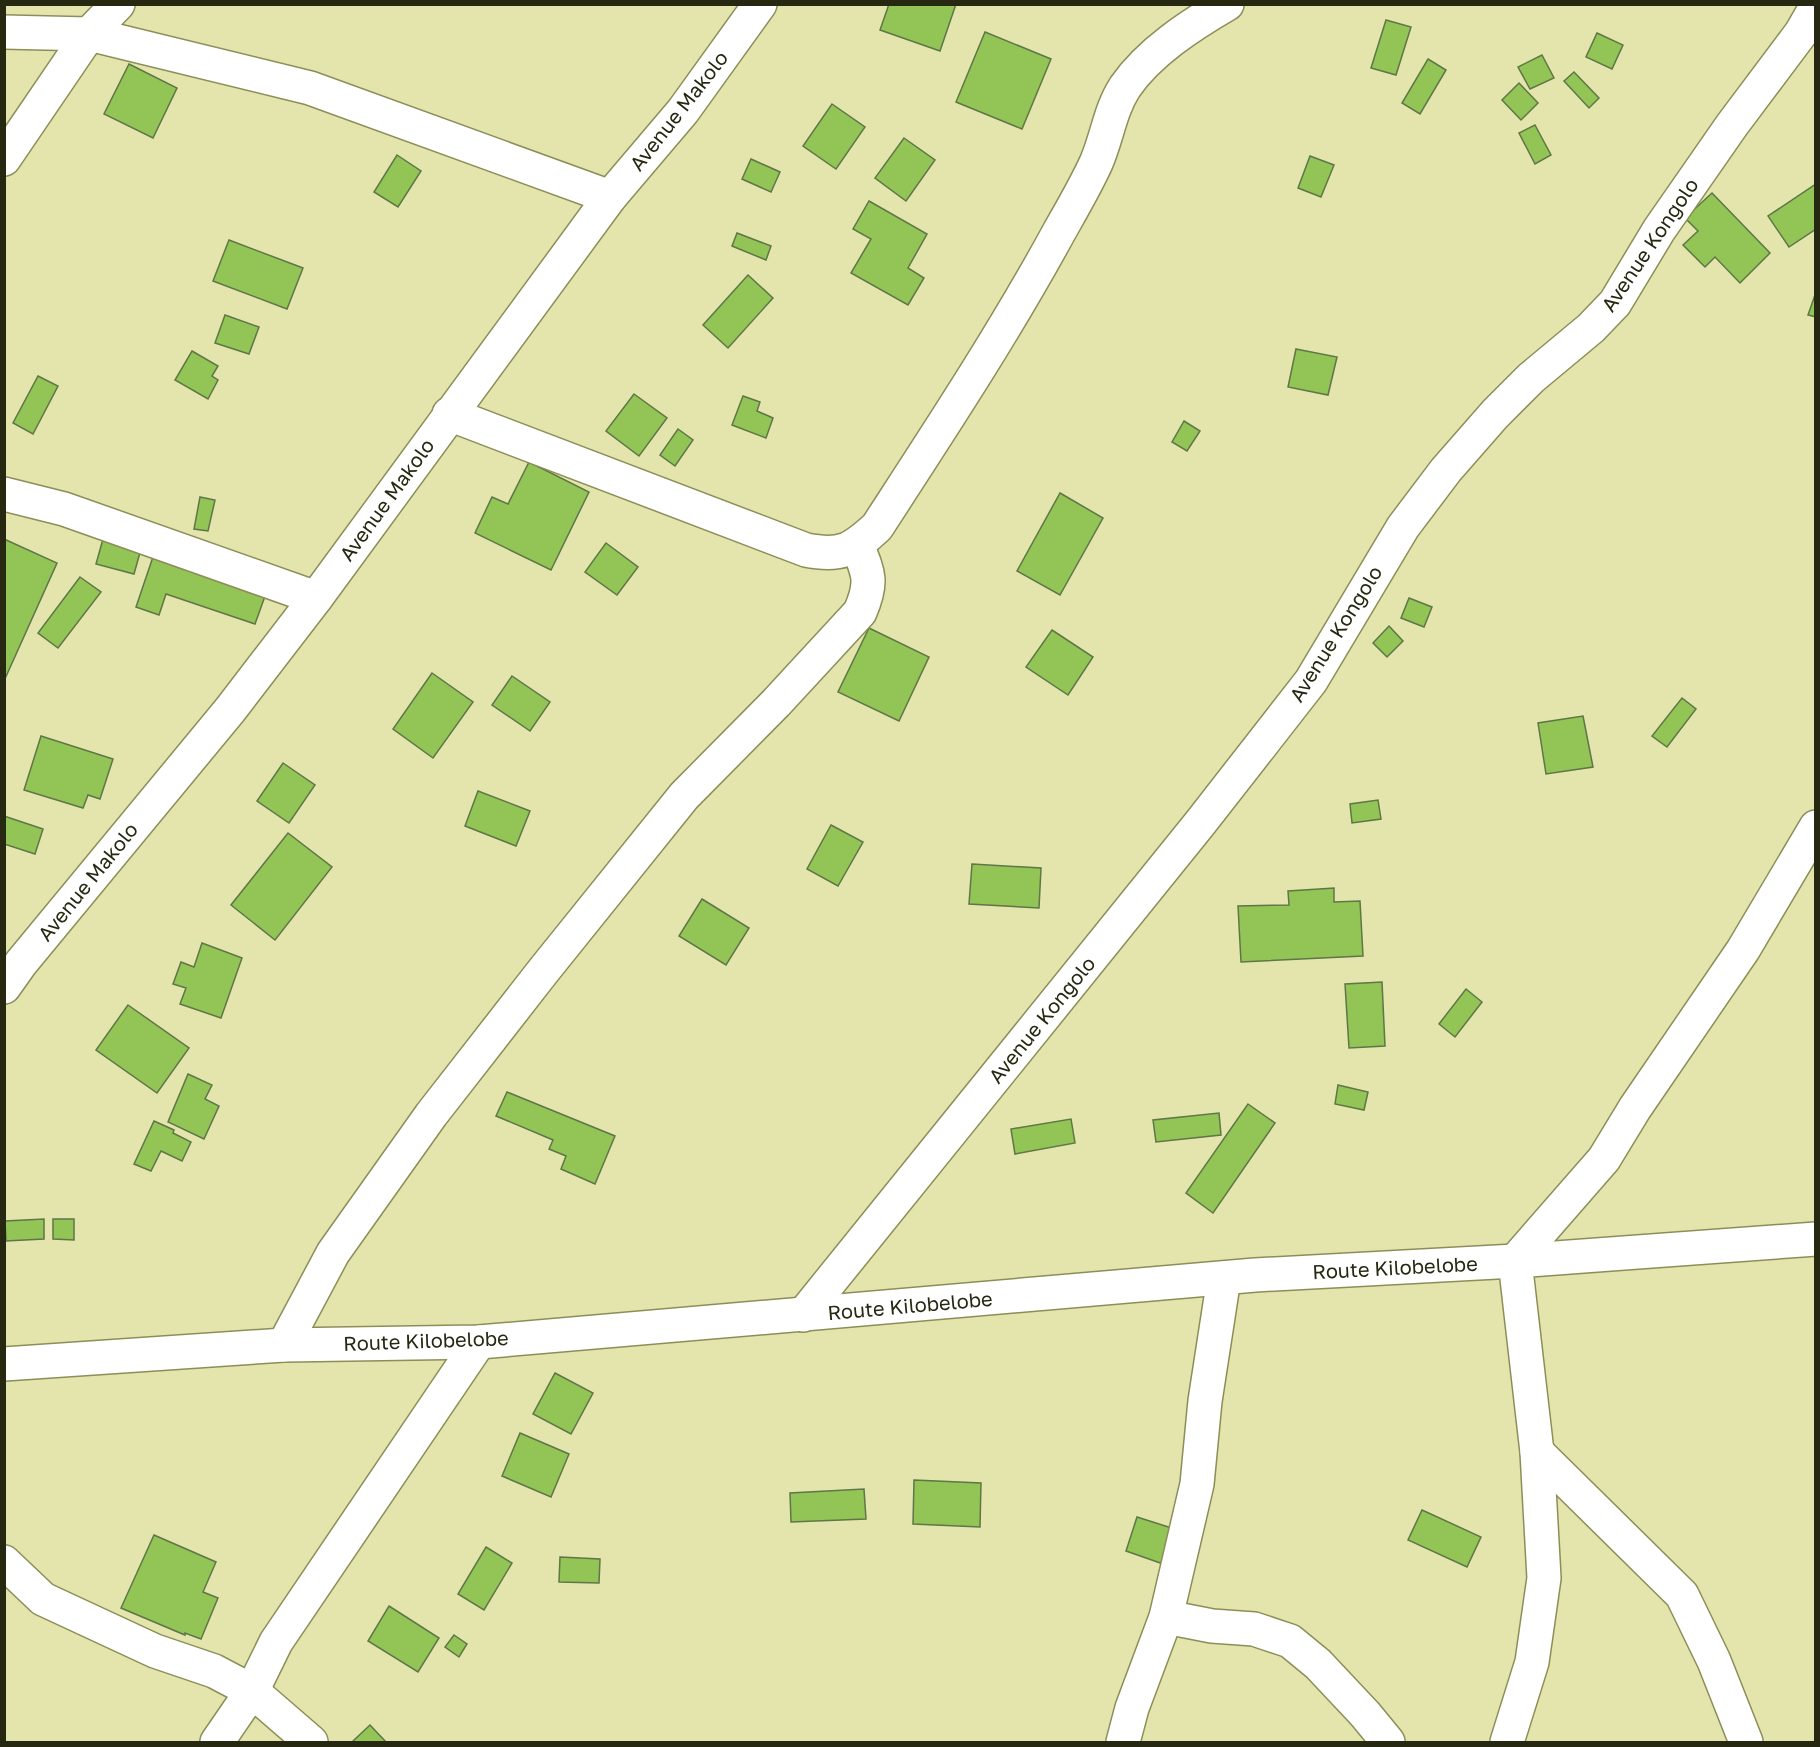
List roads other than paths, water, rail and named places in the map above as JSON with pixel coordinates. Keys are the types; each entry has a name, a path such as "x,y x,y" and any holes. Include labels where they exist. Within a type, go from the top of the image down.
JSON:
{"street":[{"path":"4,159 89,33 118,4"},
{"name":"Avenue Makolo","path":"10,970 230,710 316,598 610,197 682,111 760,4"},
{"path":"449,414 806,550 825,554 857,545 877,526 1012,316 1096,163 1116,103 1125,87 1162,49 1227,4"},
{"name":"Avenue Kongolo","path":"803,1315 1201,822 1311,681 1403,527 1446,470 1495,414 1531,378 1591,328 1615,303 1659,230 1732,125 1801,33 1815,7"},
{"path":"4,32 89,33 310,88 610,197"},
{"path":"4,494 64,509 316,598"},
{"path":"284,1345 333,1253 431,1115 544,970 684,796 776,703 860,612 868,593 868,570 857,545"},
{"path":"1507,1743 1532,1662 1544,1578 1537,1452 1515,1261 1604,1159 1635,1108 1743,951 1815,827"},
{"name":"Route Kilobelobe","path":"4,1364 284,1345 479,1342 1224,1278 1515,1261 1815,1239"},
{"path":"1123,1743 1132,1708 1166,1617 1197,1484 1205,1401 1224,1278"},
{"path":"217,1743 252,1691 276,1642 479,1342"},
{"path":"1537,1452 1682,1595 1714,1661 1746,1743"},
{"path":"4,1562 43,1599 155,1651 214,1671 252,1691 311,1743"},
{"path":"1166,1617 1212,1626 1254,1629 1290,1641 1318,1664 1365,1714 1388,1743"}]}
